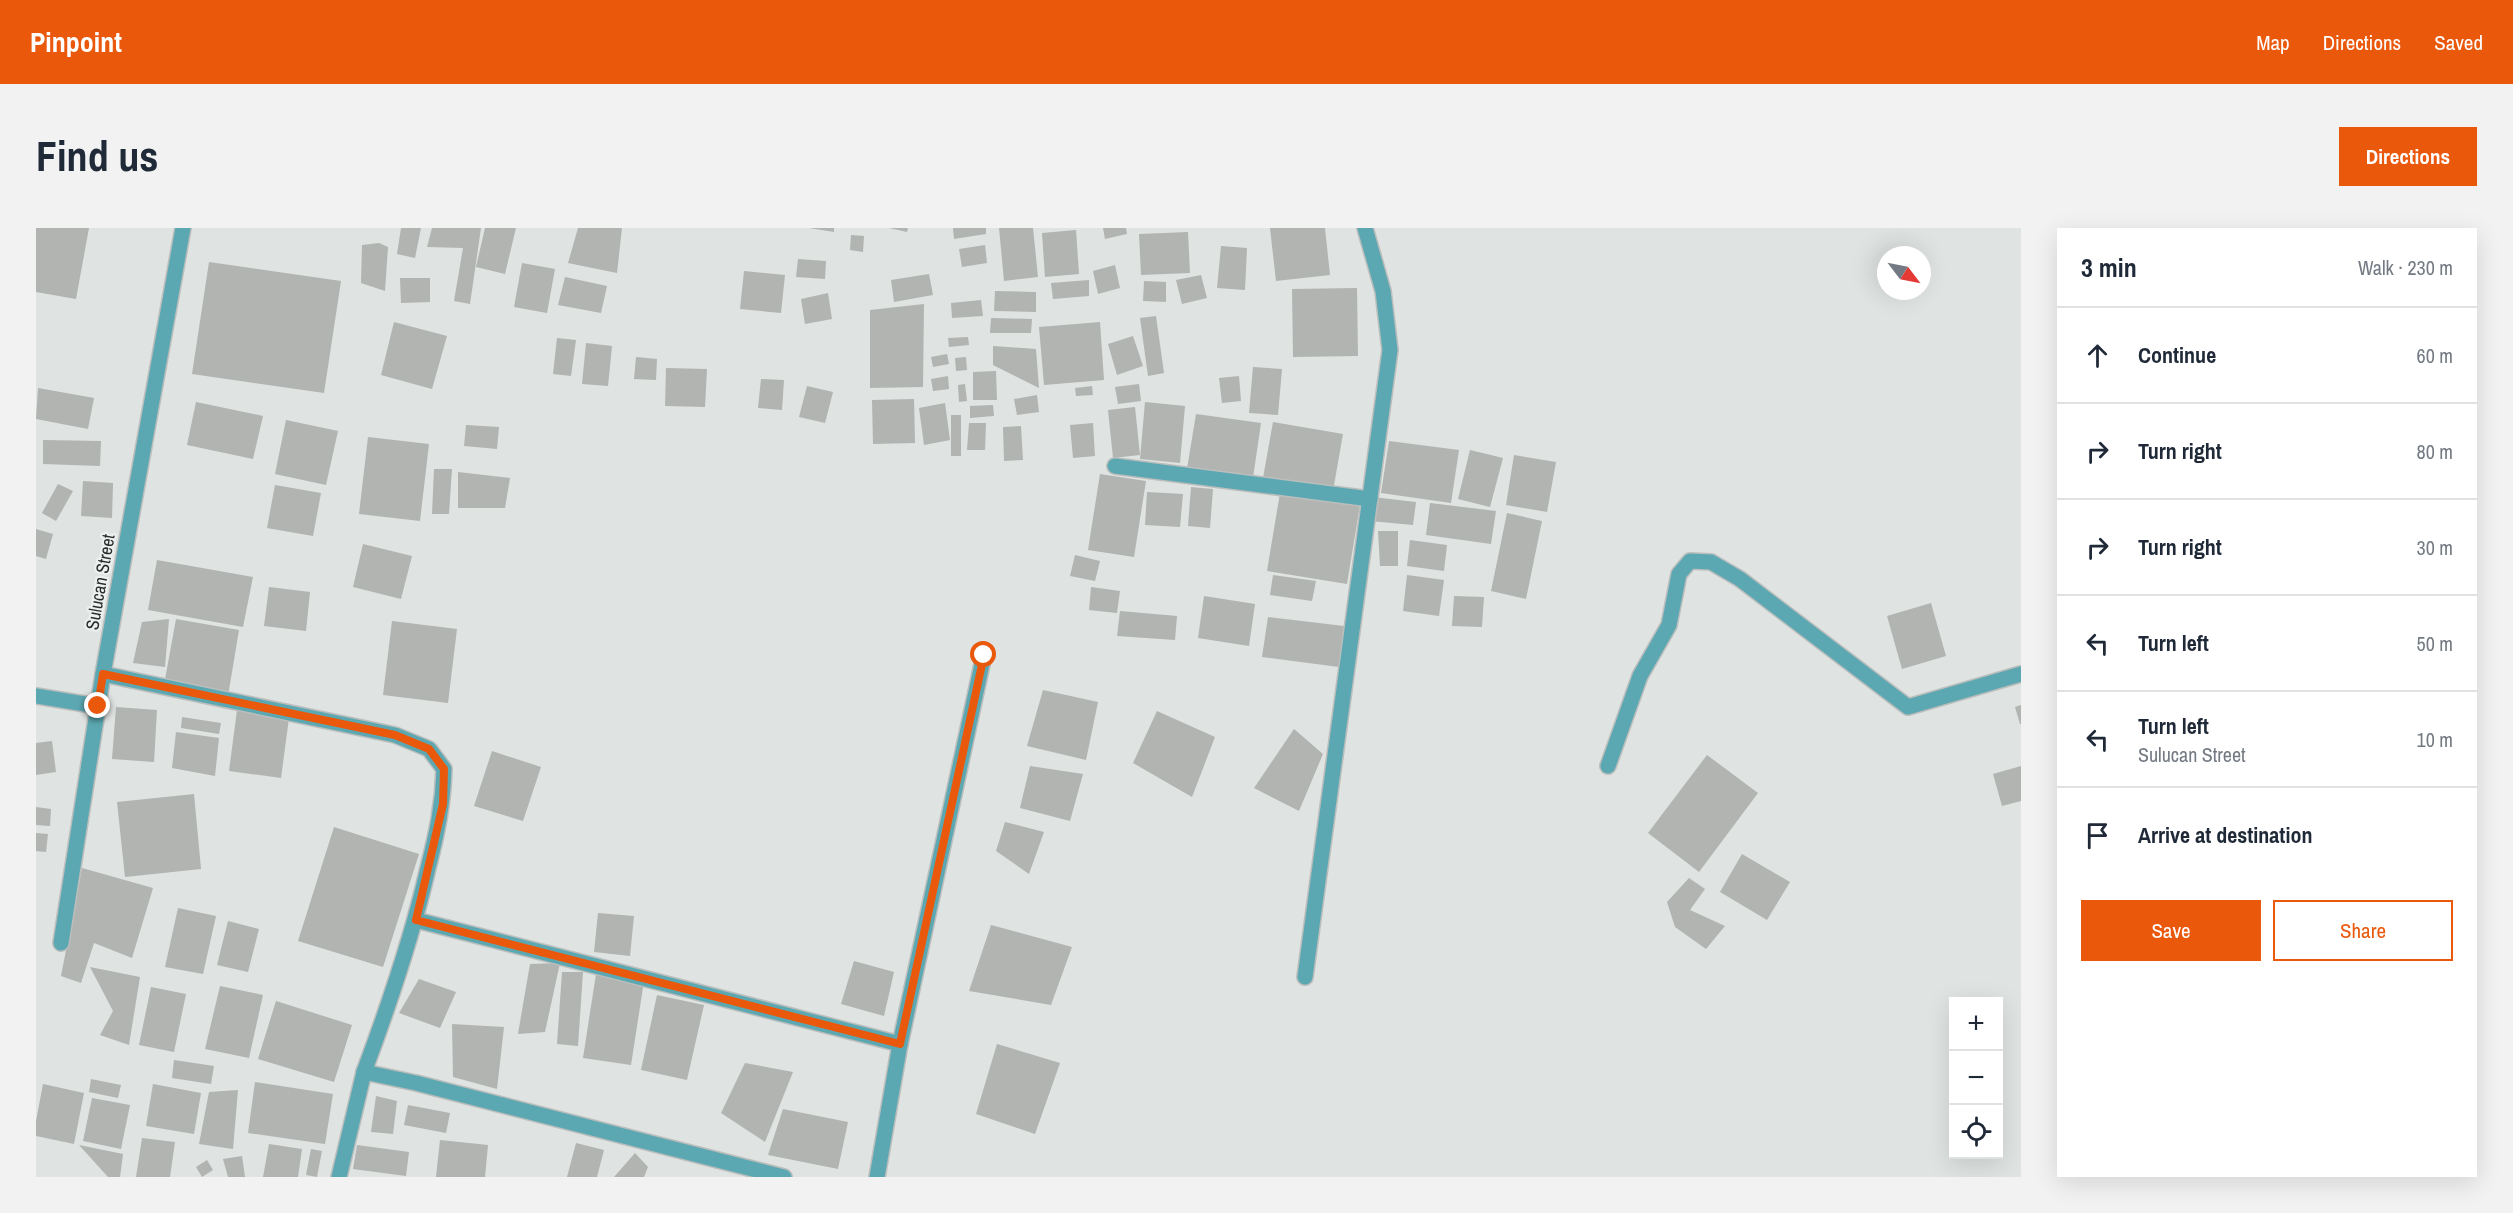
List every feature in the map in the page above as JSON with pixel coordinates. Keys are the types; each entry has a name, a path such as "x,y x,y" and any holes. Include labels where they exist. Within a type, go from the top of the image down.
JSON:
{"street":[{"name":"Sulucan Street","path":"61,944 103,674 183,228"},
{"path":"1305,977 1390,350 1383,291 1365,228"},
{"path":"1115,466 1370,499"},
{"path":"1608,766 1640,676 1669,625 1679,574 1690,561 1711,562 1740,579 1908,707 2021,674"},
{"path":"877,1177 900,1044 984,655"},
{"path":"103,674 395,735 429,749 444,769 443,804 416,920 397,983 364,1072 339,1177"},
{"path":"36,696 98,706"},
{"path":"416,920 900,1044"},
{"path":"364,1072 416,1083 784,1177"}],"building":[{"path":"36,228 89,228 76,299 36,292"},
{"path":"401,228 421,228 415,258 397,254"},
{"path":"432,228 481,228 470,304 454,301 463,248 427,247"},
{"path":"485,228 516,228 505,274 476,267"},
{"path":"578,228 622,228 617,273 568,263"},
{"path":"809,228 834,228 834,232"},
{"path":"889,228 908,228 907,232"},
{"path":"953,228 986,228 986,234 954,239"},
{"path":"999,228 1033,228 1038,277 1004,281"},
{"path":"1103,228 1126,228 1127,234 1105,239"},
{"path":"1270,228 1325,228 1330,275 1276,281"},
{"path":"1076,230 1079,274 1045,277 1042,233"},
{"path":"1188,232 1190,273 1141,275 1139,234"},
{"path":"851,235 864,236 863,252 850,250"},
{"path":"379,243 388,247 385,291 361,283 362,245"},
{"path":"985,245 987,263 962,267 959,249"},
{"path":"1221,246 1247,248 1245,290 1217,288"},
{"path":"798,259 826,261 825,279 796,277"},
{"path":"209,262 341,281 324,393 192,374"},
{"path":"522,263 555,269 547,313 514,307"},
{"path":"1115,265 1120,288 1098,294 1093,271"},
{"path":"744,271 785,275 781,313 740,309"},
{"path":"929,274 933,295 894,302 891,280"},
{"path":"1201,275 1207,298 1182,304 1176,280"},
{"path":"565,277 607,286 601,313 558,305"},
{"path":"400,278 430,278 430,302 401,303"},
{"path":"1089,280 1089,296 1053,299 1051,283"},
{"path":"1144,281 1166,282 1166,302 1143,301"},
{"path":"1357,288 1358,356 1293,357 1292,289"},
{"path":"995,291 1036,292 1036,312 994,311"},
{"path":"828,293 832,319 805,324 801,299"},
{"path":"981,300 983,316 952,318 951,303"},
{"path":"924,304 923,387 870,388 870,310"},
{"path":"1156,316 1164,373 1148,376 1140,318"},
{"path":"991,318 1032,319 1031,333 990,333"},
{"path":"394,322 447,336 432,389 381,375"},
{"path":"1100,322 1104,380 1044,385 1039,327"},
{"path":"1133,336 1143,366 1117,375 1108,344"},
{"path":"968,337 969,345 949,347 948,338"},
{"path":"557,338 576,340 571,376 553,374"},
{"path":"586,343 612,346 608,386 582,384"},
{"path":"993,346 1036,349 1039,388 993,365"},
{"path":"947,354 949,364 933,367 931,357"},
{"path":"636,357 657,359 656,380 634,379"},
{"path":"966,357 967,370 956,371 955,358"},
{"path":"1253,367 1282,369 1278,415 1249,413"},
{"path":"666,368 707,369 705,407 665,406"},
{"path":"996,371 997,400 973,400 973,372"},
{"path":"948,376 949,389 933,391 931,379"},
{"path":"1239,376 1241,401 1222,403 1219,378"},
{"path":"761,379 784,380 782,410 758,408"},
{"path":"965,384 967,401 959,402 958,385"},
{"path":"1139,384 1141,401 1118,404 1115,387"},
{"path":"807,386 833,392 825,423 799,417"},
{"path":"1092,386 1093,395 1076,396 1075,388"},
{"path":"38,388 94,398 88,429 36,419"},
{"path":"1037,395 1039,412 1017,415 1014,399"},
{"path":"914,399 915,443 873,444 872,400"},
{"path":"196,402 263,416 253,459 187,445"},
{"path":"1145,402 1185,406 1180,463 1140,459"},
{"path":"945,403 950,440 924,445 919,408"},
{"path":"993,405 994,416 970,418 970,406"},
{"path":"1135,407 1140,455 1113,458 1108,410"},
{"path":"1196,414 1261,423 1253,478 1187,469"},
{"path":"951,415 961,415 961,456 951,456"},
{"path":"286,420 338,431 326,485 275,474"},
{"path":"1273,422 1343,434 1333,491 1263,478"},
{"path":"969,423 986,423 985,450 967,450"},
{"path":"1093,423 1095,456 1073,458 1070,425"},
{"path":"466,425 499,427 497,449 464,446"},
{"path":"1021,426 1023,460 1004,461 1003,427"},
{"path":"368,437 429,444 420,521 359,514"},
{"path":"43,440 101,441 100,466 43,464"},
{"path":"1389,441 1459,450 1451,503 1381,493"},
{"path":"1470,450 1503,458 1490,507 1458,499"},
{"path":"1514,455 1556,462 1547,512 1506,505"},
{"path":"434,469 452,469 449,514 432,514"},
{"path":"458,472 510,478 505,508 458,508"},
{"path":"1100,474 1146,481 1134,557 1088,550"},
{"path":"83,481 113,483 112,518 81,516"},
{"path":"58,484 73,491 56,521 42,513"},
{"path":"275,485 321,493 313,536 267,528"},
{"path":"1191,487 1213,489 1210,528 1188,526"},
{"path":"1147,492 1183,494 1180,527 1145,525"},
{"path":"1280,493 1360,505 1347,584 1267,571"},
{"path":"1372,497 1416,502 1413,525 1370,521"},
{"path":"1430,503 1496,511 1491,544 1426,535"},
{"path":"1507,513 1542,521 1526,599 1491,591"},
{"path":"36,529 53,534 46,559 36,556"},
{"path":"1378,531 1398,531 1398,566 1380,566"},
{"path":"1410,540 1447,545 1444,571 1407,566"},
{"path":"363,544 412,556 401,599 353,587"},
{"path":"1075,555 1100,561 1095,581 1070,576"},
{"path":"157,560 253,577 243,627 148,610"},
{"path":"1273,575 1316,581 1312,601 1270,595"},
{"path":"1407,575 1444,580 1439,616 1403,611"},
{"path":"269,587 310,592 306,631 264,626"},
{"path":"1091,587 1120,591 1117,613 1089,610"},
{"path":"1204,596 1255,604 1249,646 1198,638"},
{"path":"1454,596 1484,597 1482,627 1452,626"},
{"path":"1931,603 1946,656 1902,669 1887,616"},
{"path":"1120,611 1177,616 1175,640 1117,636"},
{"path":"1268,617 1344,626 1339,667 1262,657"},
{"path":"169,619 165,667 133,663 142,622"},
{"path":"176,619 239,630 228,696 164,685"},
{"path":"392,621 457,629 448,703 383,695"},
{"path":"1043,690 1098,702 1086,760 1027,746"},
{"path":"2021,705 2021,724 2020,724 2015,707"},
{"path":"116,707 157,710 154,762 112,759"},
{"path":"237,710 289,718 281,778 229,771"},
{"path":"1157,711 1215,737 1192,797 1133,763"},
{"path":"182,717 221,723 219,734 181,728"},
{"path":"1294,729 1323,754 1299,811 1254,788"},
{"path":"176,732 219,738 215,776 172,768"},
{"path":"52,741 56,772 36,775 36,743"},
{"path":"492,751 541,767 523,821 474,806"},
{"path":"1707,755 1758,793 1699,872 1648,833"},
{"path":"1030,766 1083,774 1070,821 1020,808"},
{"path":"2021,766 2021,801 2002,806 1993,774"},
{"path":"194,794 201,869 125,877 117,802"},
{"path":"36,807 51,809 50,826 36,825"},
{"path":"1005,822 1044,832 1029,874 996,851"},
{"path":"334,827 419,854 383,967 298,941"},
{"path":"36,833 48,834 46,852 36,851"},
{"path":"1742,854 1790,882 1767,920 1720,892"},
{"path":"82,868 153,888 132,958 94,943 81,983 61,976"},
{"path":"1689,878 1705,889 1690,910 1725,926 1706,949 1675,927 1667,902"},
{"path":"178,908 216,916 203,974 165,967"},
{"path":"598,913 634,916 630,956 594,952"},
{"path":"228,921 259,929 248,972 217,965"},
{"path":"991,925 1072,947 1051,1005 969,991"},
{"path":"854,961 894,972 884,1016 841,1004"},
{"path":"560,963 545,1032 518,1034 530,964"},
{"path":"90,967 140,977 129,1045 100,1035 113,1011"},
{"path":"562,972 583,972 578,1046 557,1044"},
{"path":"596,974 644,981 631,1065 583,1058"},
{"path":"419,979 456,992 440,1028 399,1013"},
{"path":"220,986 263,995 249,1058 205,1049"},
{"path":"151,987 186,994 174,1052 139,1045"},
{"path":"657,995 704,1005 687,1080 641,1070"},
{"path":"276,1001 352,1025 334,1082 258,1059"},
{"path":"452,1024 504,1027 497,1089 453,1077"},
{"path":"997,1044 1060,1063 1035,1134 976,1114"},
{"path":"174,1060 214,1066 211,1084 172,1078"},
{"path":"745,1063 793,1072 765,1142 721,1113"},
{"path":"91,1079 121,1085 118,1098 89,1092"},
{"path":"255,1082 333,1094 325,1144 248,1133"},
{"path":"43,1084 84,1093 74,1144 36,1136 36,1121"},
{"path":"153,1084 201,1093 194,1134 146,1126"},
{"path":"238,1090 233,1149 199,1144 209,1092"},
{"path":"376,1096 397,1101 393,1134 371,1132"},
{"path":"92,1098 130,1105 121,1149 83,1141"},
{"path":"408,1105 450,1113 446,1133 404,1125"},
{"path":"783,1109 848,1122 838,1169 768,1155"},
{"path":"142,1138 175,1142 170,1177 136,1177"},
{"path":"440,1140 488,1145 485,1177 436,1177"},
{"path":"576,1143 604,1150 597,1177 567,1177"},
{"path":"269,1144 302,1149 298,1177 263,1177"},
{"path":"79,1145 123,1154 120,1177 108,1177"},
{"path":"357,1145 409,1152 406,1176 353,1169"},
{"path":"311,1149 322,1151 317,1177 306,1175"},
{"path":"635,1153 648,1167 644,1177 614,1177"},
{"path":"242,1156 245,1177 228,1177 223,1159"},
{"path":"207,1160 213,1170 202,1177 196,1167"}],"route":[{"path":"98,706 103,674 395,735 429,749 444,769 443,804 416,920 900,1044 984,655"}]}
